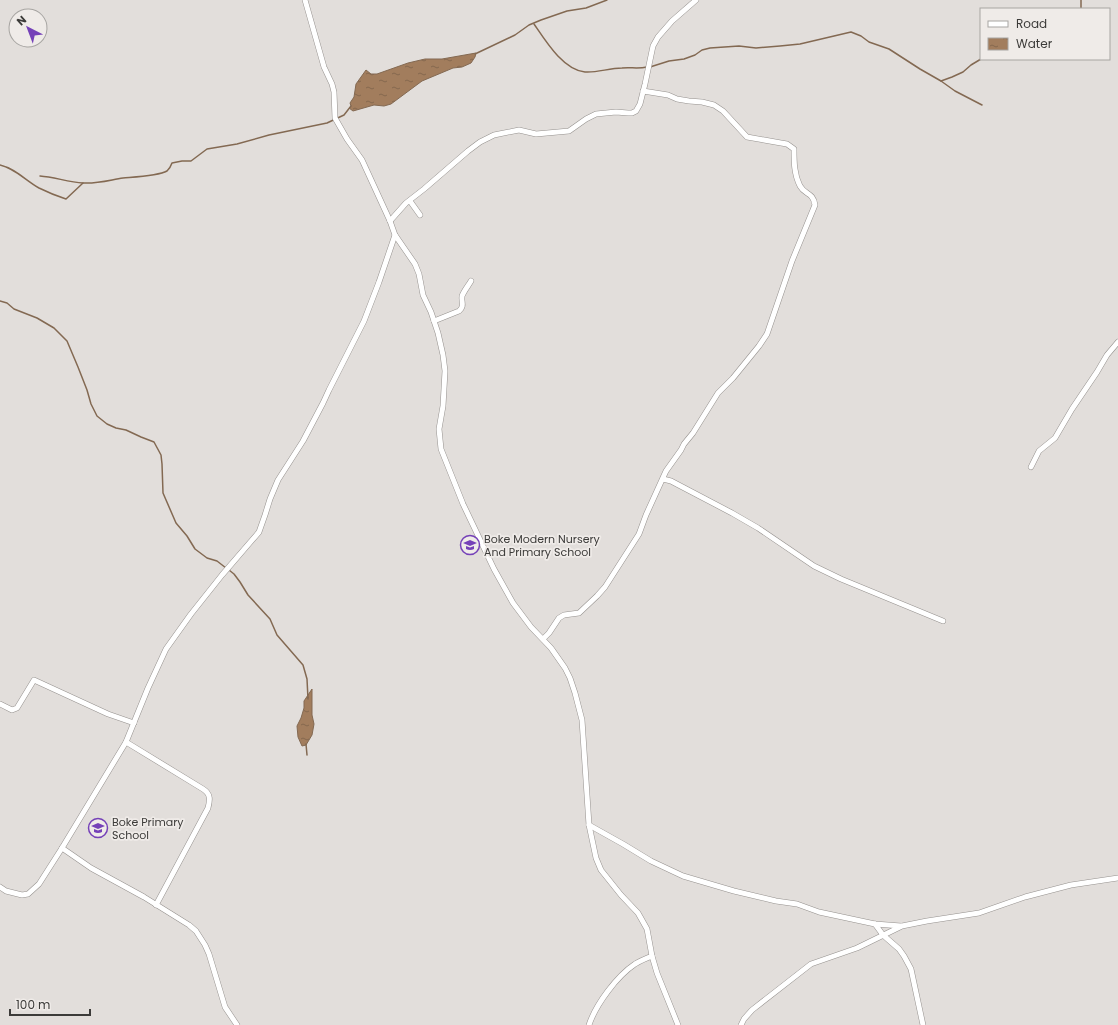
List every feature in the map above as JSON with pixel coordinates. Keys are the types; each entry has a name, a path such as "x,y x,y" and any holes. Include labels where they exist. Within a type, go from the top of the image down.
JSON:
{"street":[{"path":"305,0 324,67 332,84 334,92 335,118 347,139 362,160 395,235 415,264 419,274 423,295 431,312 443,355 445,371 443,406 439,429 441,449 463,504 494,570 513,603 531,627 551,648 570,678 582,720 589,825 596,858 601,870 638,913 647,929 658,978 678,1025"},
{"path":"390,221 400,209 468,151 480,142 494,135 519,130 536,134 569,131 596,114 616,112 632,113 636,111 640,104 653,46 658,37 672,22 696,0"},
{"path":"543,639 559,618 564,615 579,613 605,587 639,534 666,471 693,433 718,393 733,378 767,334 794,254 815,205 811,195 800,187 795,174 794,149 790,146 747,137 723,111 714,105 683,100 660,93 643,91"},
{"path":"410,201 420,215"},
{"path":"0,887 6,891 22,895 28,894 38,884 62,848 126,742 166,649 222,575 259,532 270,498 278,480 303,441 364,321 395,235"},
{"path":"434,322 461,309 463,306 463,294 470,281"},
{"path":"1031,467 1039,451 1055,438 1107,355 1118,342"},
{"path":"663,478 732,512 814,566 841,579 943,621"},
{"path":"0,704 12,710 17,708 34,680 108,714 134,723"},
{"path":"126,742 203,789 207,792 210,799 208,808 156,904"},
{"path":"589,825 651,861 683,876 734,891 776,901 797,904 819,912 875,924 902,926"},
{"path":"62,848 91,868 156,904 189,925 200,936 209,954 226,1008 237,1025"},
{"path":"741,1025 752,1010 811,964 857,948 902,926 979,913 1025,897 1071,885 1118,878"},
{"path":"875,924 883,935 899,949 911,969 923,1025"},
{"path":"589,1025 596,1009 620,978 635,964 652,956"}],"water":[{"path":"476,53 471,63 462,67 453,68 422,81 391,104 384,106 374,105 353,111 349,108 354,97 356,84 366,70 371,74 377,74 408,63 425,59 442,59"},
{"path":"312,689 312,715 314,724 312,735 306,745 302,746 298,737 297,726 304,708 304,701"}],"waterway":[{"path":"475,54 515,35 529,25 541,20 567,11 586,8 607,0"},
{"path":"1081,0 1081,8"},
{"path":"534,24 555,53 569,66 577,70 590,72 617,68 647,67"},
{"path":"650,67 669,61 684,59 695,55 702,50 710,48 739,46 756,48 800,44 851,32 861,36 869,42 889,49 955,91 982,105"},
{"path":"941,81 963,72 980,60"},
{"path":"40,176 88,183 163,173 167,171 172,163 191,161 207,149 237,144 269,135 327,123 344,115 351,106"},
{"path":"0,165 16,172 39,188 66,199 83,183"},
{"path":"0,301 7,303 14,309 37,318 54,328 67,341 97,416 107,424 154,442 161,455 163,493 176,523 187,536 195,549 207,558 217,561 226,568"},
{"path":"229,570 234,574 248,595 270,619 277,635 303,665 307,679 308,699"},
{"path":"306,744 307,755"}],"place":[{"name":"Boke Modern Nursery And Primary School","path":"470,545"},
{"name":"Boke Primary School","path":"98,828"}]}
